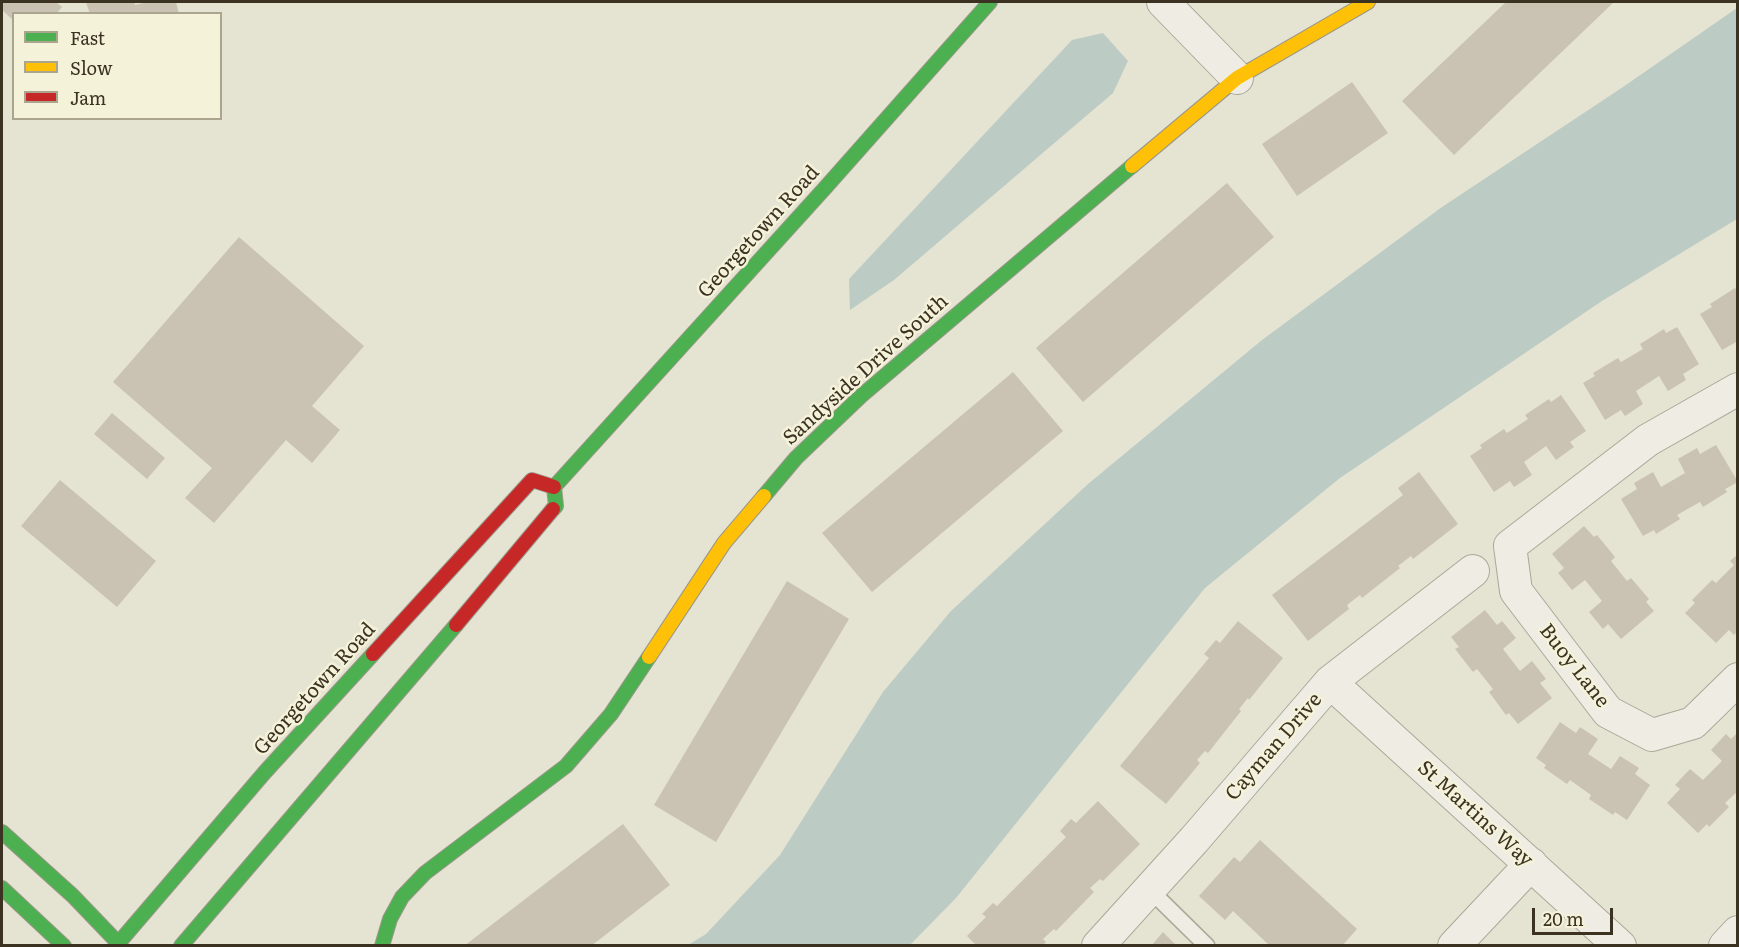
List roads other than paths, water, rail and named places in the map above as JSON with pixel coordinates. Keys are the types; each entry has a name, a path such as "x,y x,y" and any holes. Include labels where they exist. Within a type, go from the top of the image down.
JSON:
{"main road":[{"name":"Georgetown Road","path":"118,945 272,765 532,480 554,487 990,2"},
{"name":"Sandyside Drive South","path":"382,945 390,919 402,897 424,873 566,766 596,733 611,714 724,543 796,458 861,396 1237,78 1368,2"},
{"path":"181,945 413,677 556,506 554,487"},
{"path":"2,832 73,897 118,945"},
{"path":"2,888 64,945"}],"street":[{"path":"1162,2 1237,78"},
{"name":"Buoy Lane","path":"1737,389 1648,440 1510,546 1516,591 1608,712 1652,735 1693,723 1737,678"},
{"name":"Cayman Drive","path":"1098,945 1194,840 1330,682 1473,571"},
{"name":"St Martins Way","path":"1330,682 1620,945"},
{"path":"1454,945 1531,864"},
{"path":"1725,945 1737,932"}],"lane":[{"path":"1149,890 1207,945"}]}
